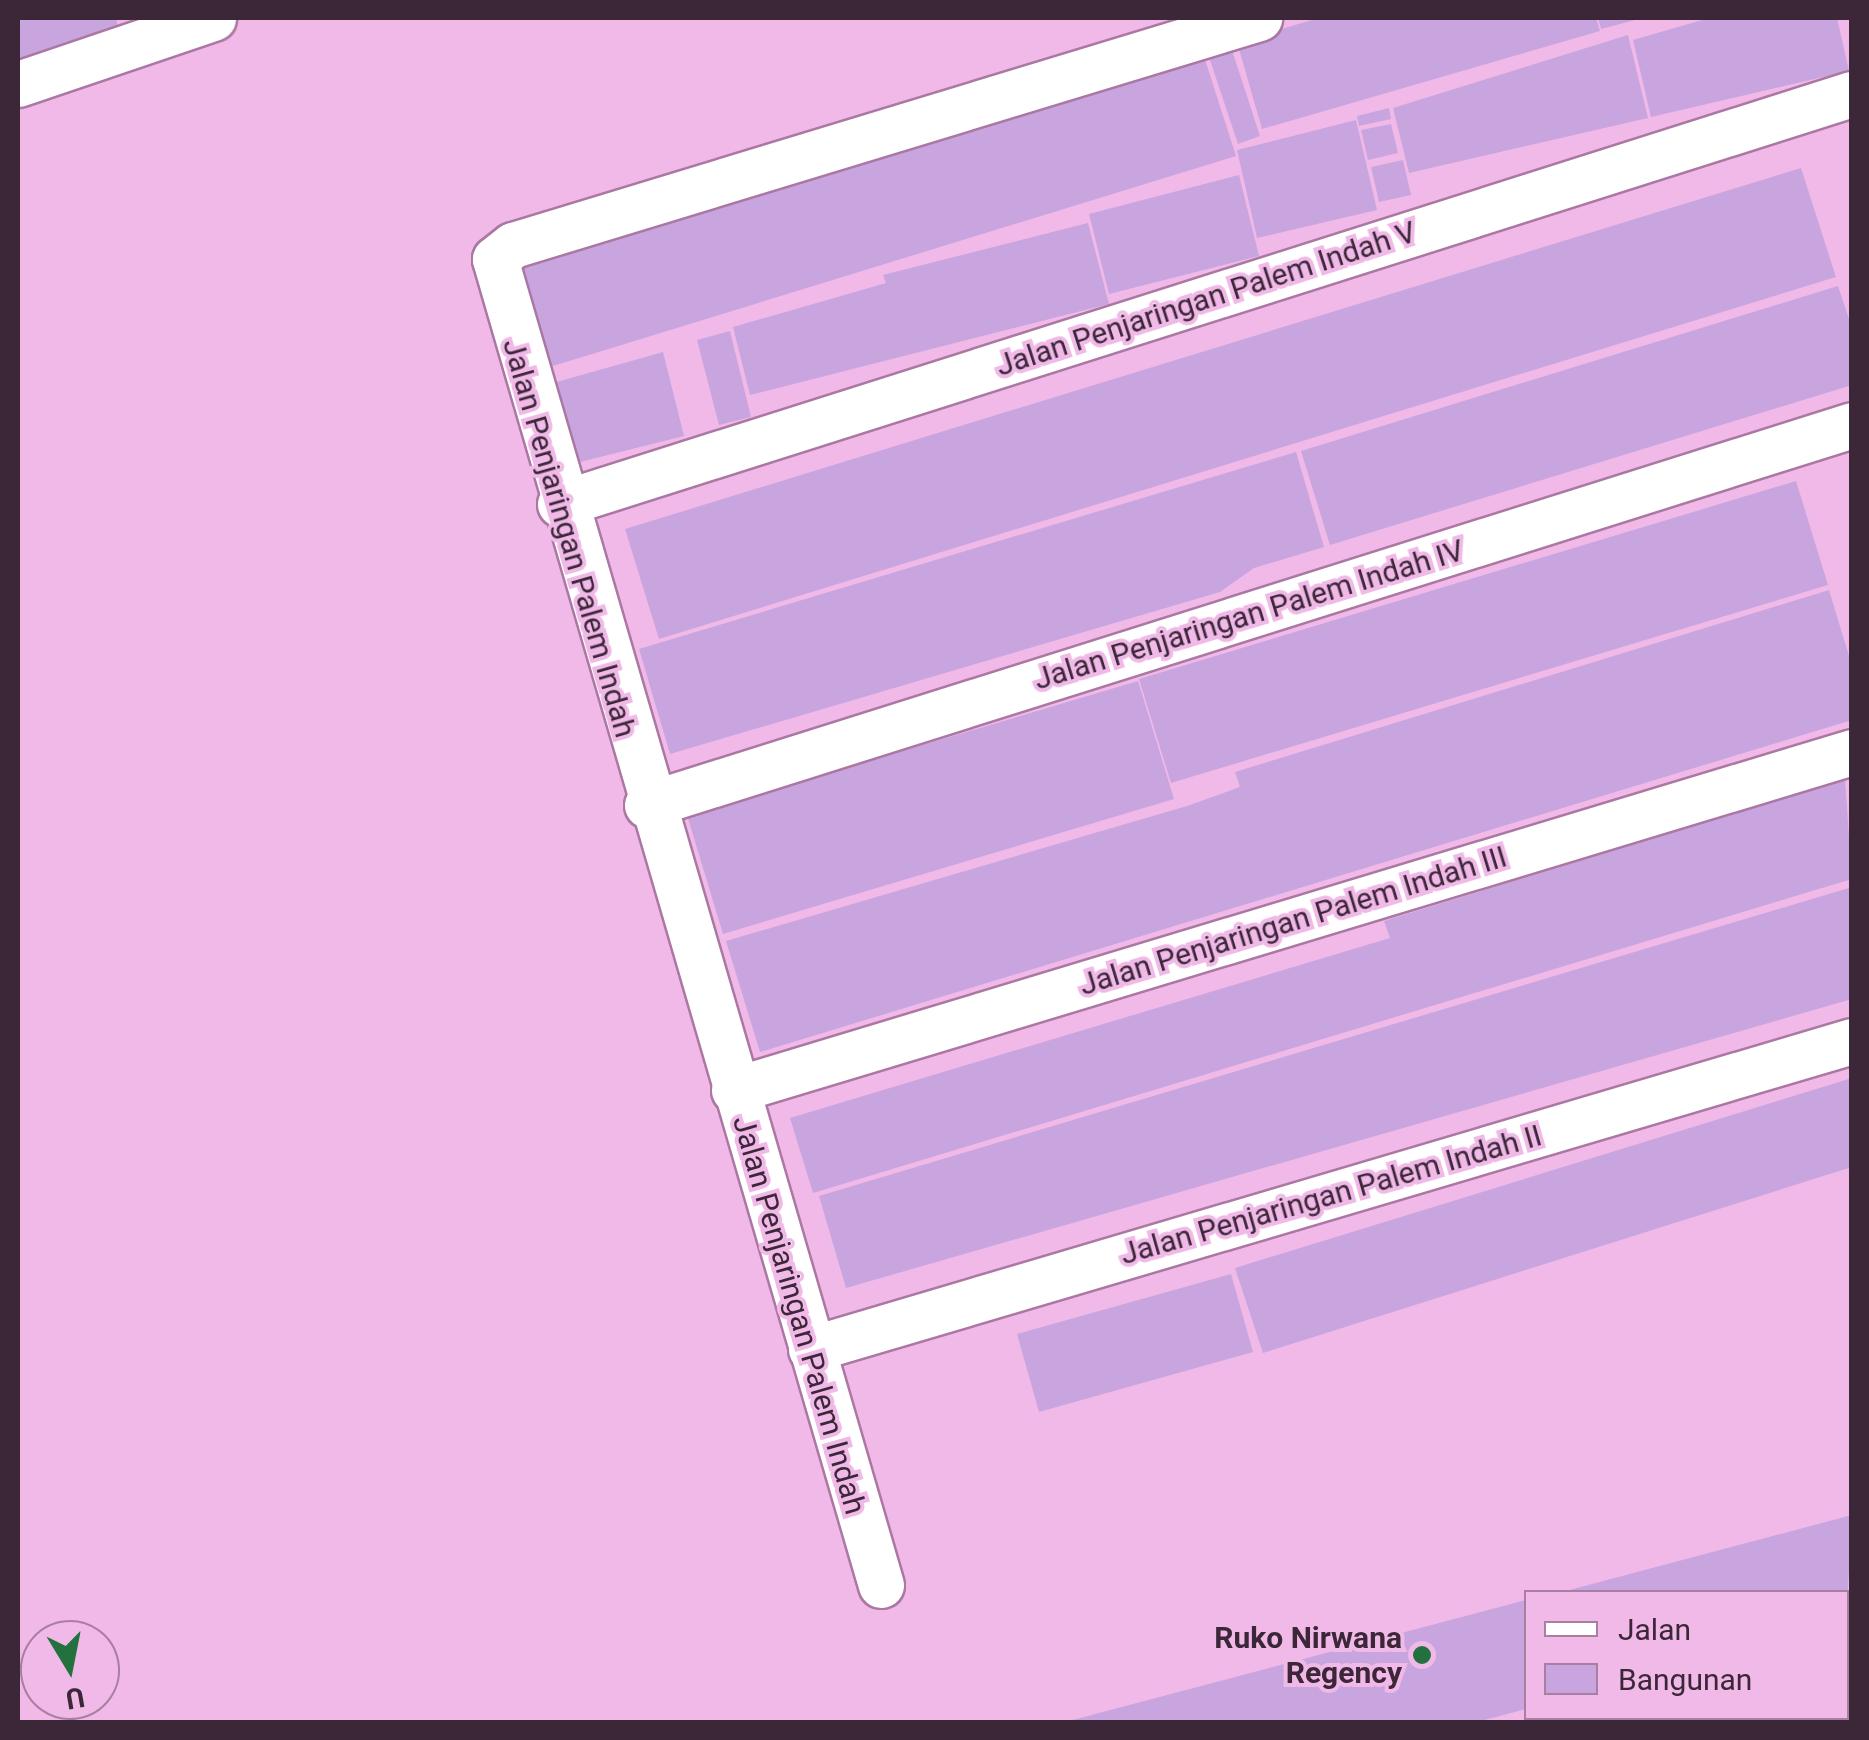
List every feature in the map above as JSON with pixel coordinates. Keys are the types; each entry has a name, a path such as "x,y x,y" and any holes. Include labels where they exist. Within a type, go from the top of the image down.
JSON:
{"street":[{"path":"18,84 213,18"},
{"name":"Jalan Penjaringan Palem Indah","path":"881,1585 493,276 495,259 512,245 1259,18"},
{"name":"Jalan Penjaringan Palem Indah V","path":"560,504 1852,94"},
{"name":"Jalan Penjaringan Palem Indah IV","path":"647,805 1852,425"},
{"name":"Jalan Penjaringan Palem Indah III","path":"734,1090 1852,752"},
{"name":"Jalan Penjaringan Palem Indah II","path":"811,1348 1852,1041"}],"building":[{"path":"18,18 116,18 122,43 18,69"},
{"path":"1319,18 1596,18 1600,31 1262,129 1237,42"},
{"path":"1598,18 1639,18 1639,19 1601,29"},
{"path":"1709,18 1837,18 1849,71 1651,117 1633,40"},
{"path":"1628,35 1648,118 1409,173 1393,108"},
{"path":"1230,44 1260,136 1238,144 1207,51"},
{"path":"1201,47 1236,156 540,370 507,260"},
{"path":"1389,108 1391,119 1359,126 1357,116"},
{"path":"1356,120 1377,210 1257,238 1237,150"},
{"path":"1391,124 1398,153 1368,160 1361,130"},
{"path":"1403,160 1411,195 1379,202 1371,167"},
{"path":"1801,168 1836,277 659,639 625,529"},
{"path":"1239,175 1259,256 1109,294 1089,214"},
{"path":"1088,223 1109,304 750,395 733,327 886,283 883,275"},
{"path":"1838,286 1852,328 1852,385 1330,545 1301,451"},
{"path":"730,331 751,417 719,425 697,340"},
{"path":"663,352 684,436 560,467 539,387"},
{"path":"1296,452 1324,547 1254,568 1220,592 670,754 639,649"},
{"path":"1796,481 1828,585 1171,783 1139,679"},
{"path":"1829,590 1852,666 1852,720 760,1052 726,941 1187,806 1240,787 1235,772"},
{"path":"1138,681 1174,799 723,934 687,815"},
{"path":"1845,779 1852,879 813,1193 790,1118 1390,938 1384,921"},
{"path":"1852,887 1852,999 846,1288 819,1196"},
{"path":"1852,1078 1852,1167 1263,1353 1235,1268"},
{"path":"1231,1274 1253,1352 1039,1412 1017,1334"},
{"path":"1852,1515 1848,1590 1570,1590"},
{"name":"Ruko Nirwana Regency","path":"1524,1601 1524,1710 1477,1722 1065,1722"}],"place":[{"name":"Ruko Nirwana Regency","path":"1422,1655"}]}
